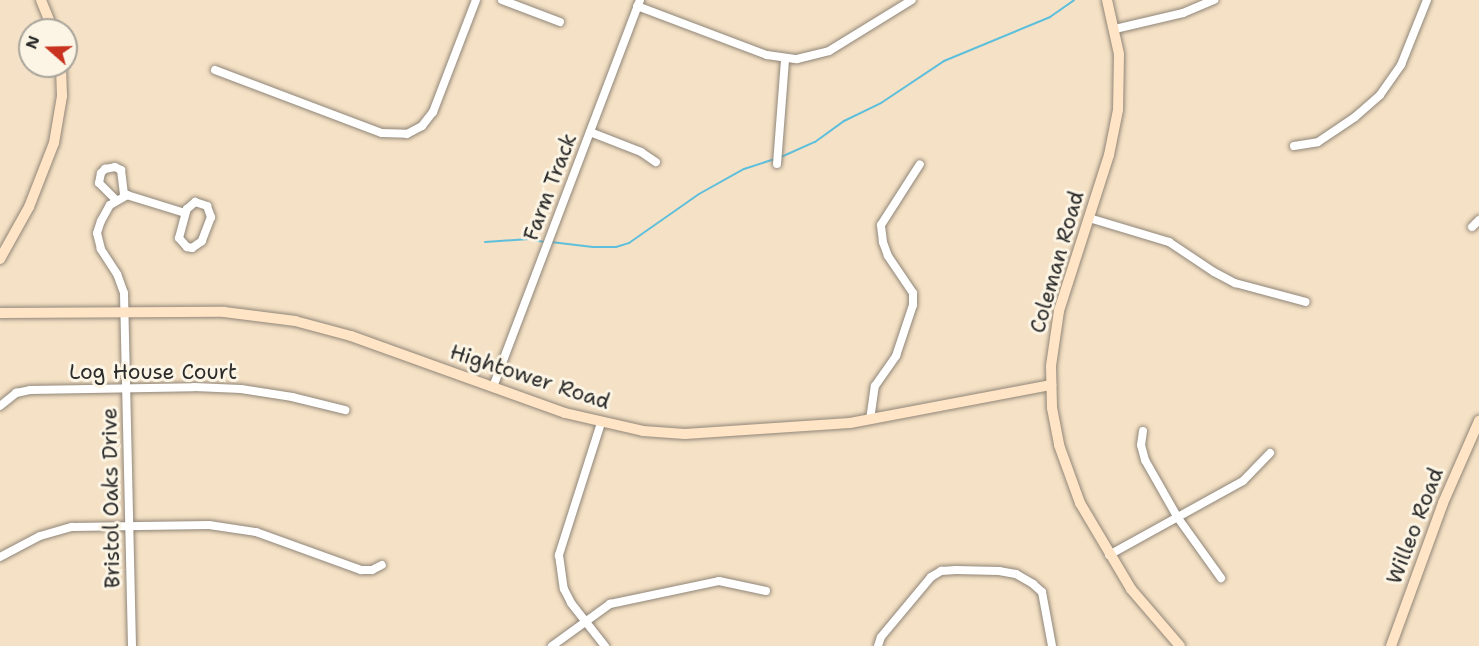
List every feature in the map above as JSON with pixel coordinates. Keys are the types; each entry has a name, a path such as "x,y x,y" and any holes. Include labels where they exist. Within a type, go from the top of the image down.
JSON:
{"street":[{"path":"41,0 48,18"},
{"path":"215,70 382,133 407,134 422,126 433,112 476,0"},
{"path":"502,0 560,22"},
{"path":"639,3 785,59 808,58 829,51 912,0"},
{"name":"Coleman Road","path":"1107,0 1119,54 1119,101 1109,155 1059,311 1052,347 1051,386 1055,427 1066,468 1080,503 1109,555 1137,597 1180,646"},
{"path":"1115,29 1184,13 1214,0"},
{"path":"1294,146 1318,142 1355,117 1380,95 1401,65 1427,0"},
{"name":"Farm Track","path":"493,387 639,3"},
{"path":"777,164 785,59"},
{"path":"0,259 29,207 54,143 62,96 61,78"},
{"path":"590,132 641,152 656,162"},
{"path":"870,420 874,386 896,356 913,305 913,293 888,256 881,225 920,164"},
{"path":"124,195 121,170 115,167 105,169 99,177 99,183 116,200 124,195 133,195 185,213"},
{"name":"Bristol Oaks Drive","path":"116,200 101,221 97,234 101,249 122,284 125,312 132,646"},
{"path":"195,202 202,203 211,211 202,241 192,248 187,247 179,238 185,213 195,202"},
{"path":"1089,218 1169,242 1214,272 1250,289 1306,302"},
{"path":"1472,227 1479,220"},
{"name":"Hightower Road","path":"0,314 224,312 295,321 351,336 601,423 686,434 809,427 870,420 1051,386"},
{"name":"Log House Court","path":"0,406 9,397 23,391 127,388 241,389 292,397 345,410"},
{"name":"Willeo Road","path":"1391,646 1443,503 1479,421"},
{"path":"601,423 559,555 564,589 605,646"},
{"path":"1143,431 1141,445 1145,460 1178,518 1221,578"},
{"path":"1109,555 1243,481 1270,453"},
{"path":"0,557 55,530 130,526 230,526 256,532 361,570 372,570 382,565"},
{"path":"878,646 882,637 931,577 941,571 956,570 999,571 1016,574 1034,584 1042,592 1052,646"},
{"path":"552,646 610,604 706,582 731,582 766,591"}],"waterway":[{"path":"781,157 815,142 844,121 881,103 944,61 1050,17 1074,0"},
{"path":"551,242 593,247 616,247 629,243 699,194 744,169 775,159"},
{"path":"485,242 529,239 545,242"}]}
